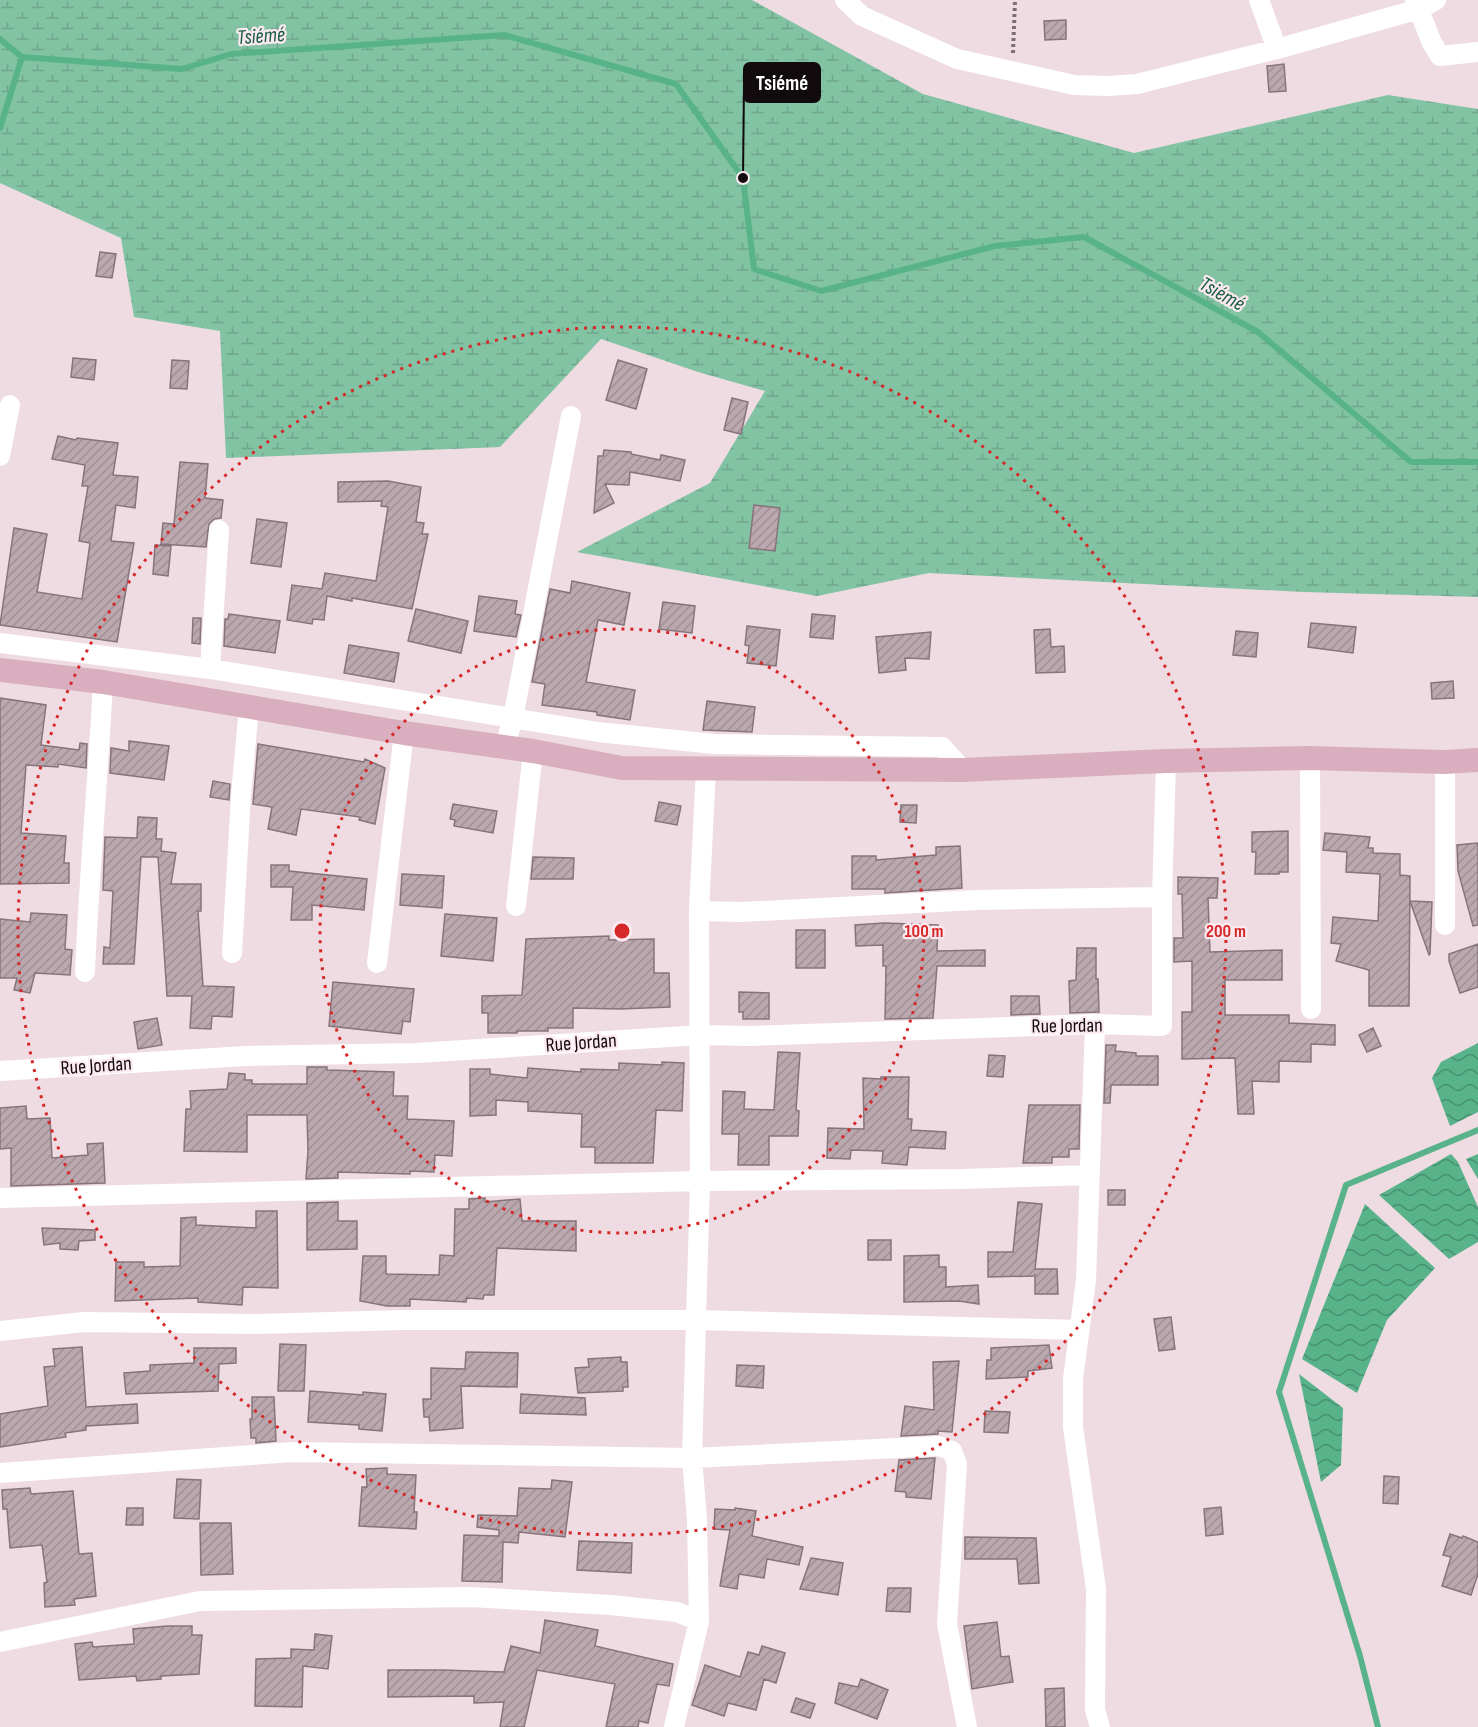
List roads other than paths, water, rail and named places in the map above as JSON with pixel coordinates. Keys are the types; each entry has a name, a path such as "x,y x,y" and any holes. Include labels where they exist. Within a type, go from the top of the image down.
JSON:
{"main road":[{"path":"0,670 103,682 404,733 505,746 622,768 963,770 1166,761 1310,758 1445,762 1478,760"}],"street":[{"path":"845,0 957,59 1074,85 1137,84 1277,49 1423,3 1432,43 1440,56 1478,52"},
{"path":"1259,0 1277,49"},
{"path":"0,456 10,405"},
{"path":"505,746 513,718 571,416"},
{"path":"210,669 219,530"},
{"path":"0,643 210,669 598,732 714,744 942,747 963,770"},
{"path":"85,972 89,872 98,780 103,682"},
{"path":"232,953 241,795 249,707"},
{"path":"377,963 404,733"},
{"path":"516,906 533,751"},
{"path":"1310,758 1311,1009"},
{"path":"699,911 741,912 977,900 1162,897 1166,761"},
{"path":"1445,762 1445,925"},
{"path":"680,1725 699,1621 697,1519 692,1458 700,1181 699,911 706,768"},
{"name":"Rue Jordan","path":"0,1071 246,1056 429,1052 701,1035 750,1036 1095,1024 1162,1026 1162,897"},
{"path":"1095,1024 1086,1280 1073,1379 1073,1427 1096,1589 1095,1710 1100,1727"},
{"path":"0,1198 700,1181 963,1179 1090,1175"},
{"path":"0,1331 84,1322 258,1324 402,1320 697,1320 1080,1330"},
{"path":"0,1473 293,1452 692,1458 939,1446 952,1451 957,1464 946,1624 967,1727"},
{"path":"0,1642 200,1601 470,1597 610,1605 676,1612 699,1621"}],"water":[{"path":"1478,1043 1478,1112 1450,1126 1432,1078 1441,1062"},
{"path":"1451,1154 1458,1162 1478,1207 1478,1242 1449,1259 1379,1195"},
{"path":"1478,1154 1478,1179 1466,1159"},
{"path":"1365,1204 1435,1268 1387,1320 1357,1393 1302,1359"},
{"path":"1299,1374 1343,1408 1341,1465 1321,1482"}],"waterway":[{"name":"Tsiémé","path":"0,128 22,57 182,69 231,54 504,35 676,84 743,178 754,269 821,291 995,246 1084,237 1258,332 1411,462 1478,462"},
{"path":"0,39 22,57"},
{"path":"1378,1727 1360,1656 1279,1392 1346,1185 1478,1130"}],"place":[{"name":"Tsiémé","path":"743,178"}]}
